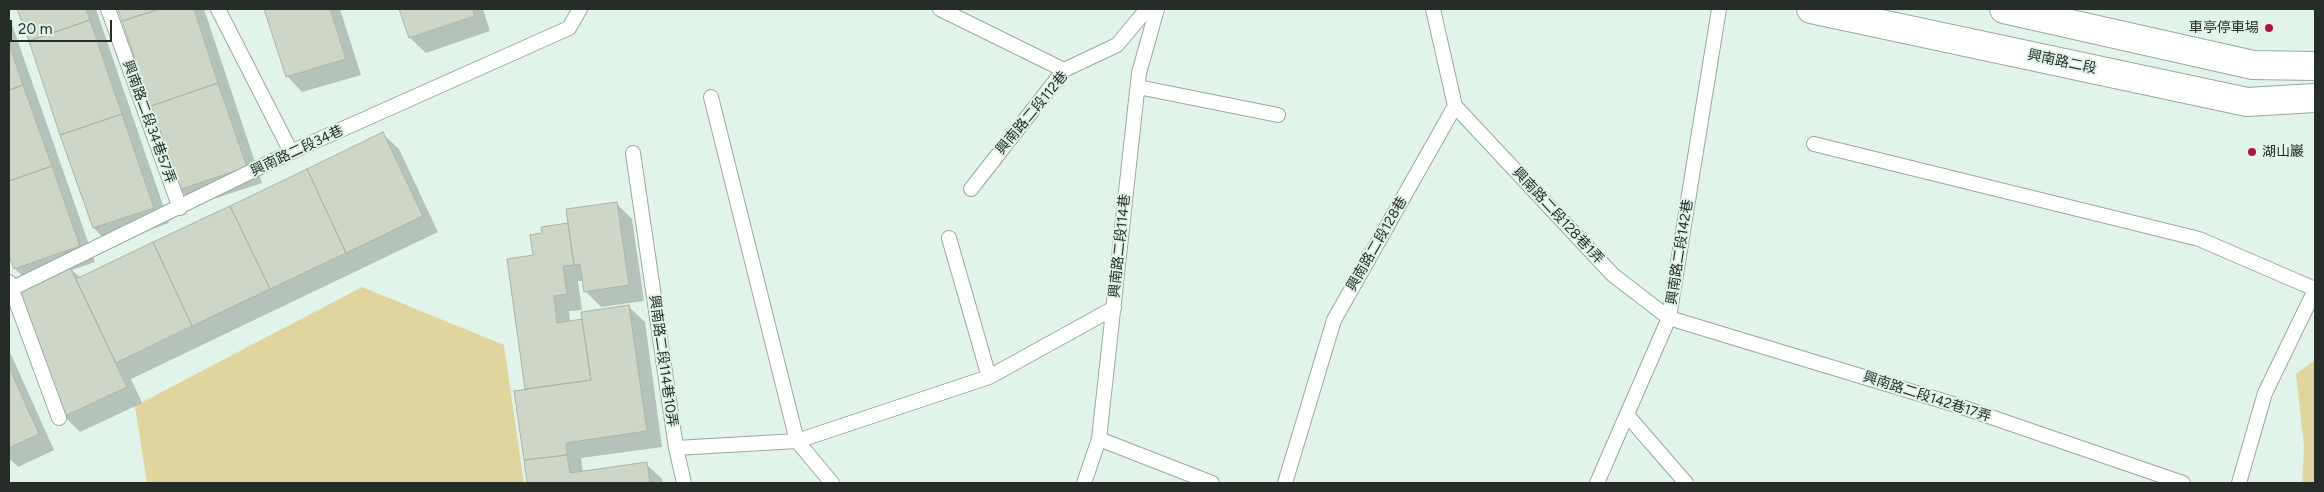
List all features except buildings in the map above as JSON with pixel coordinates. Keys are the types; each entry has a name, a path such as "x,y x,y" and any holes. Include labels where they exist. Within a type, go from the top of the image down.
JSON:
{"street":[{"name":"興南路二段","path":"1811,9 2247,102 2315,98"},
{"path":"2004,9 2253,65 2315,66"}],"lane":[{"name":"興南路二段34巷57弄","path":"108,9 180,208"},
{"path":"218,9 292,152"},
{"name":"興南路二段34巷","path":"10,287 180,208 292,152 569,28 580,9"},
{"path":"940,9 1064,70"},
{"name":"興南路二段112巷","path":"971,189 1064,70 1117,45 1147,9"},
{"name":"興南路二段114巷","path":"1084,483 1099,439 1139,73 1157,9"},
{"path":"1434,9 1455,106"},
{"name":"興南路二段142巷","path":"1597,483 1669,318 1719,9"},
{"path":"1138,87 1278,114"},
{"path":"711,97 797,441 832,483"},
{"name":"興南路二段128巷1弄","path":"1455,106 1613,275 1669,318"},
{"name":"興南路二段128巷","path":"1285,483 1334,320 1455,106"},
{"path":"1814,144 2199,239 2315,289 2265,393 2239,483"},
{"name":"興南路二段114巷10弄","path":"633,153 676,448 684,483"},
{"path":"949,238 989,377"},
{"path":"10,287 59,418"},
{"path":"676,448 797,441 989,377 1114,308"},
{"name":"興南路二段142巷17弄","path":"1669,318 1956,405 2183,483"},
{"path":"1627,415 1686,483"},
{"path":"1099,439 1212,483"}],"shaded area":[{"path":"362,287 504,345 524,483 147,483 135,406"},
{"path":"2315,360 2315,483 2302,483 2304,446 2296,374"}],"place":[{"name":"車亭停車場","path":"2269,28"},
{"name":"湖山巖","path":"2252,152"}]}
